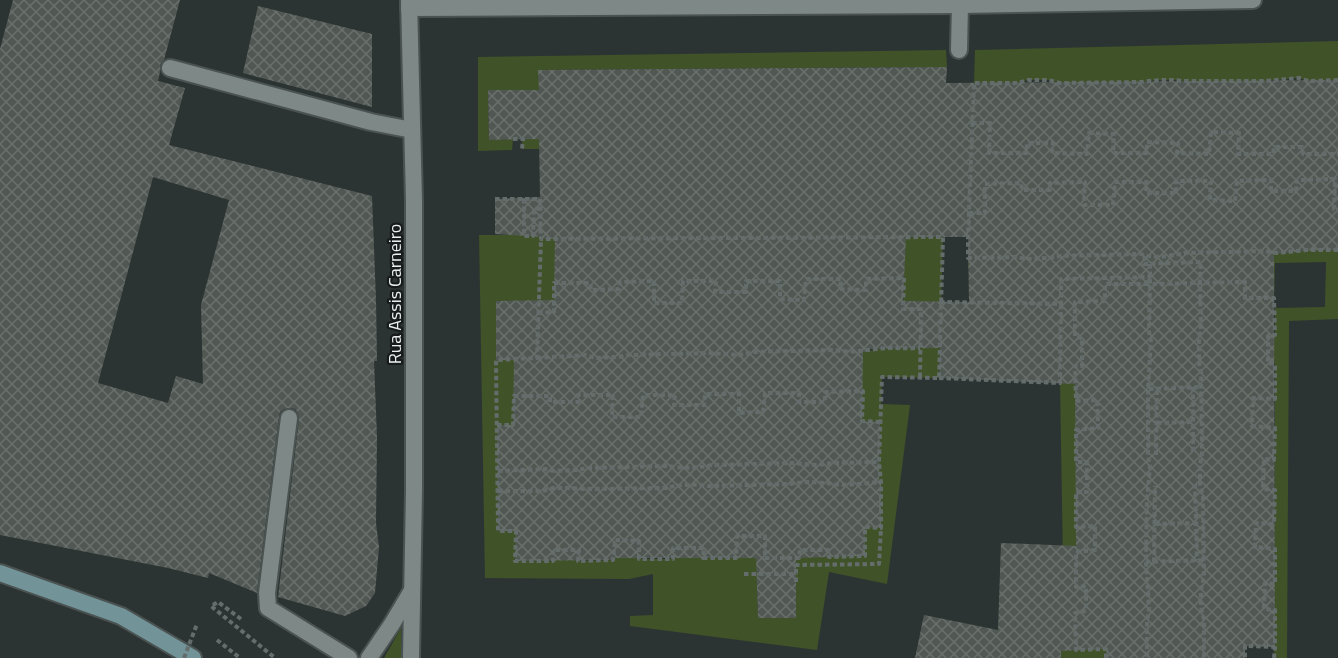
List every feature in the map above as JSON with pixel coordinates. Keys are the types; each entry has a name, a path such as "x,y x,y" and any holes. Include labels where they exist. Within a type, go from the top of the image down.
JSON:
{"main road":[{"path":"0,573 121,616 193,658"}],"street":[{"path":"409,4 960,5 1253,0"},
{"name":"Rua Assis Carneiro","path":"409,4 414,201 414,479 411,658"},
{"path":"959,50 960,5"},
{"path":"170,68 371,122 412,130"},
{"path":"289,418 267,593 268,608 349,658"},
{"name":"Rua Assis Carneiro","path":"369,658 413,588"}],"path":[{"path":"1338,80 1308,81 1299,78 1264,81 1153,80 1060,83 1048,80 1028,80 1017,83 974,83 968,258 1017,257 1026,259 1141,254 1171,256 1184,253 1264,251 1277,253 1338,250"},
{"path":"972,123 990,123 989,153 1027,153 1027,142 1053,143 1052,153 1087,154 1089,134 1114,135 1113,153 1147,153 1148,142 1178,143 1177,153 1209,154 1211,132 1239,133 1238,154 1273,154 1274,147 1302,147 1302,154 1338,154"},
{"path":"513,140 523,139 522,149"},
{"path":"969,213 985,213 985,184 1022,183 1022,190 1050,190 1050,183 1085,182 1084,204 1113,205 1115,182 1147,182 1146,193 1176,193 1176,181 1211,182 1210,200 1235,201 1237,181 1271,180 1270,191 1296,190 1297,180 1335,179 1334,209 1338,209"},
{"path":"495,199 540,199 537,358"},
{"path":"524,199 524,236 533,236 534,208 540,209"},
{"path":"541,239 943,237 939,378"},
{"path":"1145,256 1144,264 1201,262 1199,362 1202,387 1200,484 1203,497 1204,658"},
{"path":"1147,658 1150,264"},
{"path":"796,582 796,565 879,564 882,377 1060,383 1061,279 1150,277"},
{"path":"538,313 554,312 554,283 590,283 591,290 619,289 620,282 654,281 654,303 682,303 683,281 716,281 715,292 746,292 746,280 780,281 780,299 804,300 806,279 840,279 840,289 866,290 866,279 904,278 903,309 921,309 920,378"},
{"path":"1106,658 1106,649 1076,650 1076,613 1086,611 1086,586 1076,587 1076,552 1095,550 1095,526 1076,527 1076,492 1087,492 1087,462 1076,462 1076,430 1098,428 1097,400 1076,401 1075,366 1082,366 1082,338 1076,337 1076,302 1105,301 1105,284 1200,282 1245,282 1245,298 1274,298 1275,335 1268,336 1268,363 1275,364 1275,399 1253,398 1252,426 1275,428 1274,460 1264,459 1263,489 1275,490 1274,524 1256,523 1255,547 1275,549 1275,584 1265,583 1264,609 1275,610 1274,658"},
{"path":"940,302 1061,304"},
{"path":"881,528 866,527 864,556 829,557 828,550 800,550 799,558 765,558 765,536 737,536 735,558 703,558 704,548 673,548 673,559 639,559 639,541 615,540 613,560 578,561 579,550 553,550 553,561 515,561 516,531 498,531 496,360 586,355 595,358 629,355 710,353 740,355 753,352 834,350 866,352 876,349 920,348"},
{"path":"1193,387 1193,454"},
{"path":"1148,389 1202,387"},
{"path":"1156,455 1157,388"},
{"path":"497,425 513,425 514,396 550,396 550,402 578,402 578,395 613,395 612,417 641,417 643,395 675,394 674,405 704,405 705,394 739,394 738,412 763,412 765,393 800,393 798,402 825,402 825,392 863,391 862,421 880,422"},
{"path":"1157,423 1193,422"},
{"path":"498,471 879,462"},
{"path":"498,491 881,482"},
{"path":"1195,484 1197,560"},
{"path":"1154,562 1155,486"},
{"path":"1155,524 1196,523"},
{"path":"1146,562 1204,560"},
{"path":"744,574 796,574"},
{"path":"184,658 197,624"},
{"path":"1245,658 1245,646 1275,647"}],"green space":[{"path":"1338,41 1338,80 1308,81 1299,78 1265,81 1157,80 1060,83 1048,80 1028,80 1017,83 974,83 975,50"},
{"path":"946,50 947,67 539,70 539,149 522,149 522,90 488,90 489,140 513,139 512,150 478,151 478,57"},
{"path":"515,198 524,199 524,236 533,236 540,209 541,239 943,237 939,378 882,377 881,404 910,405 887,584 829,572 817,650 630,626 630,616 653,615 653,574 629,579 485,578 479,235 515,235","holes":["904,278 903,309 919,348 876,349 866,352 554,312","496,301 524,301 496,360","862,391 862,421 880,422 879,461 513,425 514,396","881,482 881,527 865,527 864,556 704,558 673,548 673,559 639,559 639,541 615,540 613,560 579,561 553,550 552,561 516,561 516,531 498,531 498,491","757,582 796,582 796,618 758,618"]},
{"path":"1307,250 1338,250 1338,319 1289,321 1287,658 1274,658 1275,364 1268,336 1275,334 1275,308 1325,307 1326,262 1275,263 1274,298 1245,298 1204,658 1106,649 1106,658 1052,658 1064,621 1060,383 1053,268 968,268 968,258 1287,253"},
{"path":"401,628 401,658 384,658"}],"building":[{"path":"13,0 180,0 164,60 160,65 158,81 185,88 169,145 372,196 377,361 374,361 377,437 376,523 379,547 375,593 366,606 345,616 278,597 299,419 298,413 291,408 280,412 279,417 257,593 209,573 208,578 0,535 0,49","holes":["153,177 229,200 201,305 203,384 176,376 168,403 98,383"]},
{"path":"258,6 372,34 372,107 243,73"},
{"path":"947,67 946,83 1338,80 1338,250 1274,254 1275,647 1245,646 1245,658 1106,658 1106,649 1061,651 1061,658 915,658 924,615 998,630 1001,543 1076,546 1075,384 939,378 940,348 866,349 866,352 863,352 862,421 880,422 881,528 865,527 865,556 796,558 796,618 758,618 756,558 515,561 516,531 498,531 497,425 513,425 514,360 496,360 496,301 554,300 555,239 495,234 495,199 540,197 539,139 489,140 488,90 539,90 538,70","holes":["906,237 968,237 969,302 903,301"]}]}
